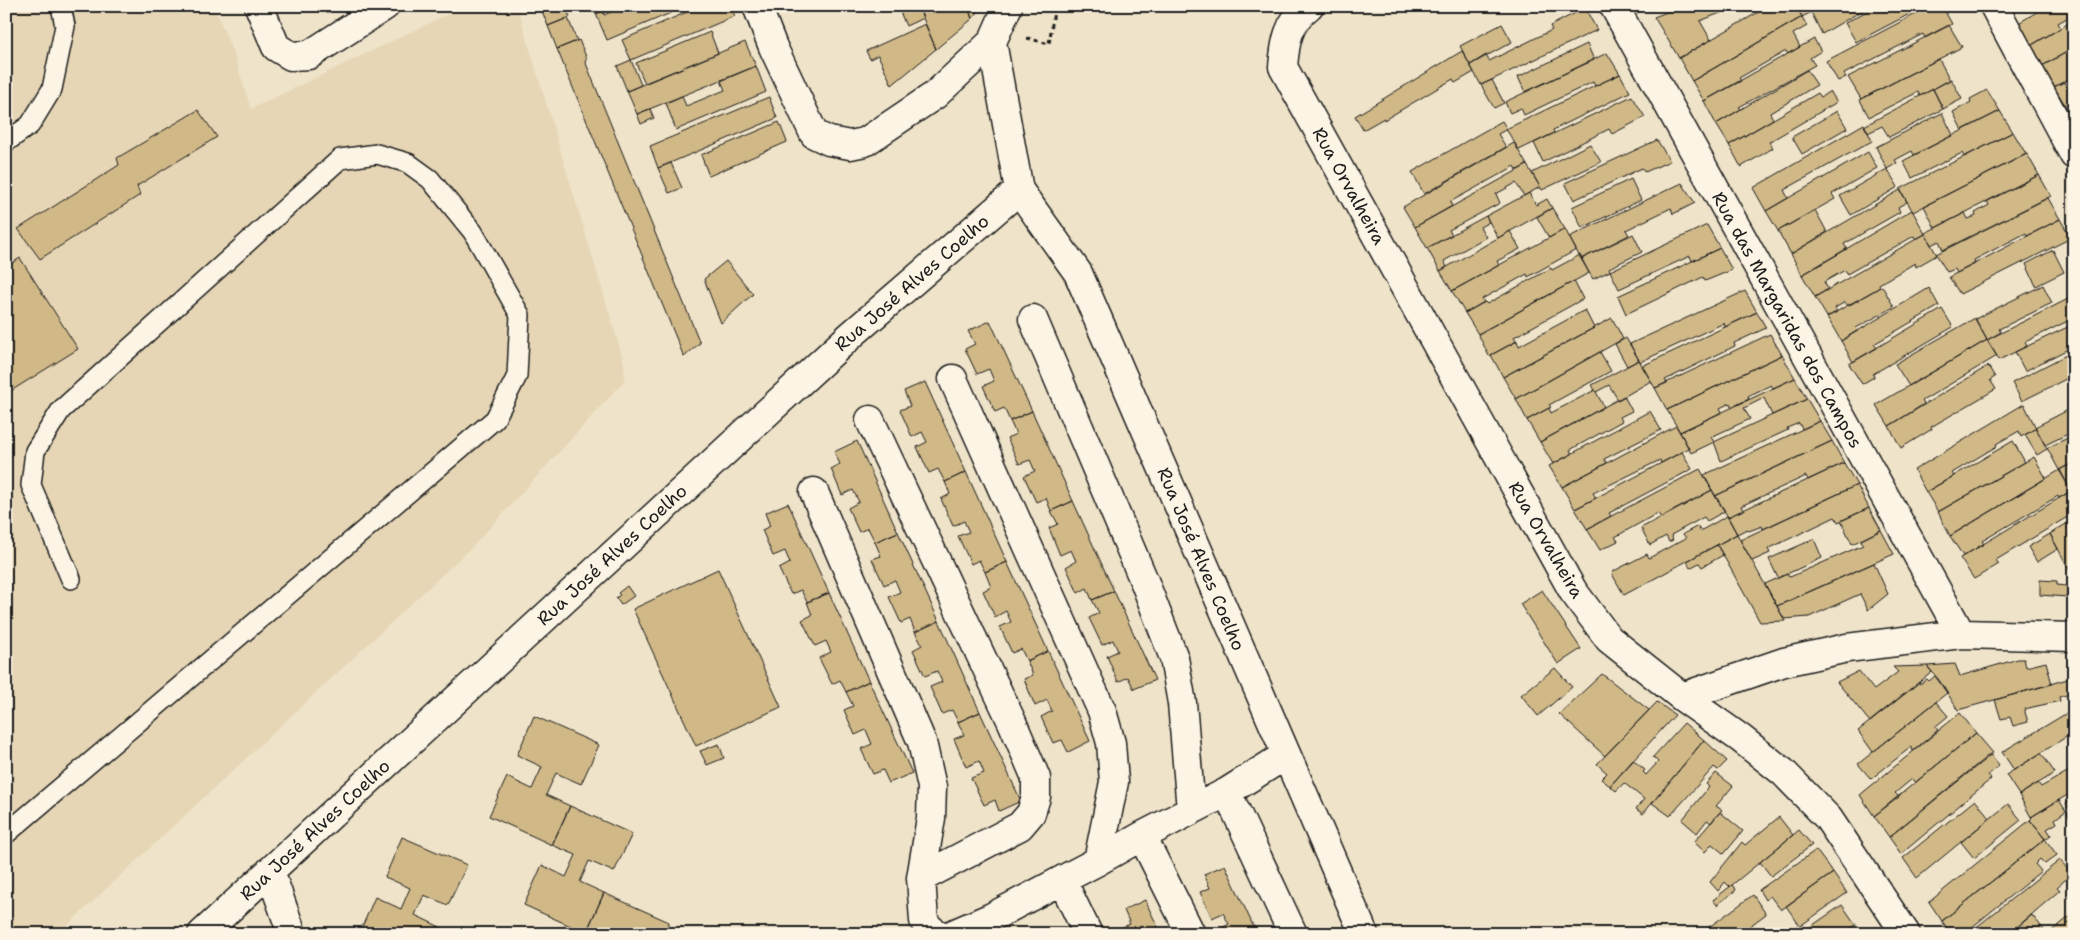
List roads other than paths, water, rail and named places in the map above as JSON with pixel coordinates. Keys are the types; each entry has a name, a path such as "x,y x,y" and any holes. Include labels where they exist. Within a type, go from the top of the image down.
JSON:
{"street":[{"path":"259,6 276,47 291,56 309,55 385,6"},
{"path":"757,6 773,47 814,134 829,141 850,145 865,142 935,95 999,26"},
{"name":"Rua Orvalheira","path":"1309,6 1301,12 1291,25 1285,43 1283,67 1574,591 1609,639 1682,697 1740,738 1783,772 1828,818 1906,934"},
{"name":"Rua das Margaridas dos Campos","path":"1614,6 1961,634"},
{"path":"1994,6 2074,155"},
{"path":"999,26 1019,190"},
{"name":"Rua José Alves Coelho","path":"202,934 850,336 1019,190 1078,273 1364,934"},
{"path":"1032,319 1145,583 1174,658 1184,723 1191,810"},
{"path":"953,379 1102,711 1111,743 1114,782 1098,861"},
{"path":"870,420 1012,722 1036,778 1036,797 1031,813 1020,826 921,878"},
{"path":"814,492 922,742 932,787 931,818 921,878 924,921 931,930 938,934"},
{"path":"1682,697 1784,662 1847,648 1961,634 2074,637"},
{"path":"953,934 996,925 1062,880 1227,792 1286,755"},
{"path":"1227,792 1292,934"},
{"path":"1142,836 1191,934"},
{"path":"270,871 292,934"},
{"path":"1062,880 1088,934"}],"lane":[{"path":"6,142 30,125 52,89 65,26 61,6"},
{"path":"6,834 496,419 517,376 520,315 473,232 430,179 408,163 377,154 340,159 61,410 35,451 31,485 71,579"}]}
